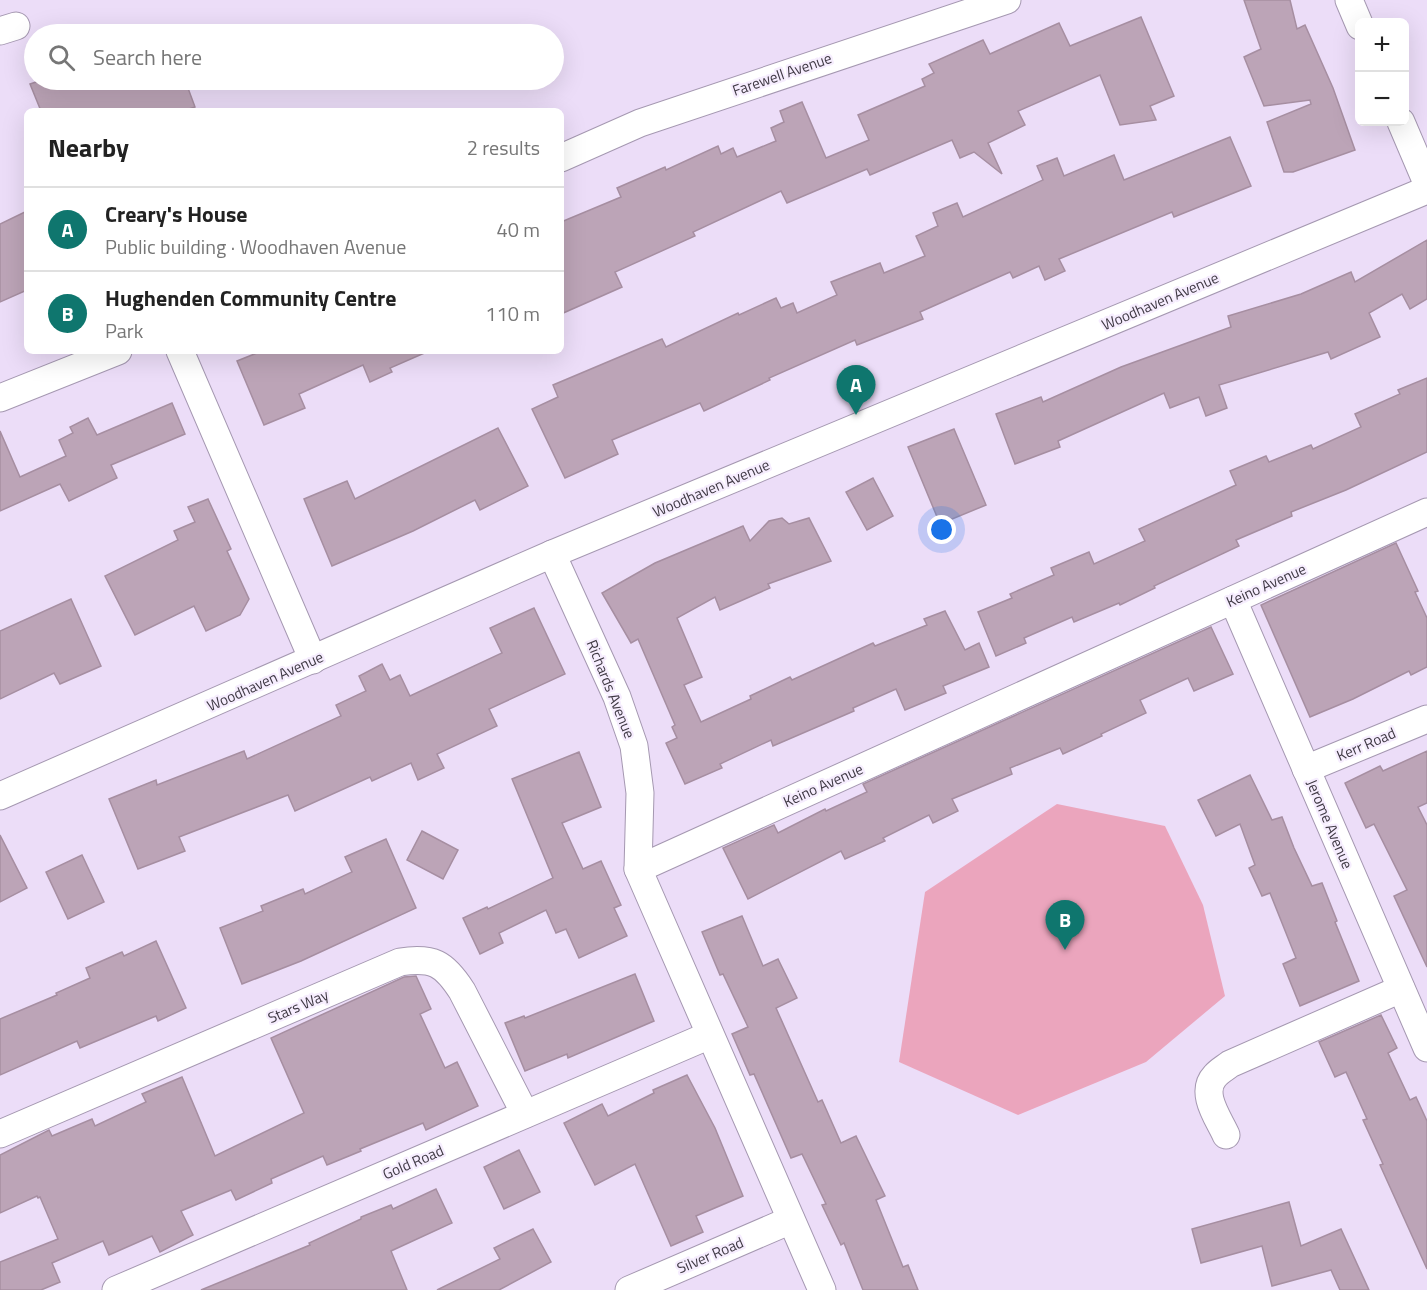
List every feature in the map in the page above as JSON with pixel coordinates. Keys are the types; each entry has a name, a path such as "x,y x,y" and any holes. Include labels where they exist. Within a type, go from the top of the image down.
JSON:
{"street":[{"name":"Farewell Avenue","path":"564,157 640,123 1007,0"},
{"path":"1348,0 1356,18"},
{"path":"1403,126 1427,183"},
{"name":"Woodhaven Avenue","path":"0,796 552,554 1427,190"},
{"path":"0,398 110,354"},
{"path":"181,354 313,660"},
{"name":"Keino Avenue","path":"638,868 1427,512"},
{"name":"Richards Avenue","path":"552,554 617,697 634,746 640,793 638,868"},
{"name":"Jerome Avenue","path":"1233,600 1427,1048"},
{"name":"Kerr Road","path":"1306,769 1427,718"},
{"path":"638,868 822,1290"},
{"name":"Stars Way","path":"0,1134 400,962 416,960 430,961 450,973 462,991 525,1114"},
{"path":"1226,1135 1209,1095 1209,1085 1214,1076 1230,1064 1401,989"},
{"name":"Gold Road","path":"116,1290 710,1035"},
{"name":"Silver Road","path":"629,1290 791,1220"}],"shaded area":[{"path":"1057,804 1165,826 1203,905 1225,996 1146,1062 1018,1115 899,1062 925,892"}],"building":[{"path":"1244,0 1290,0 1297,29 1305,25 1333,88 1355,150 1293,172 1284,172 1267,122 1311,104 1310,100 1264,106 1244,57 1261,49"},
{"path":"1141,17 1174,96 1150,106 1156,120 1120,125 1100,75 1018,111 1025,125 988,143 1002,174 974,152 960,158 952,140 870,175 867,169 787,203 781,191 693,232 695,236 615,272 622,287 564,313 564,221 621,197 617,188 665,167 666,170 718,146 721,154 733,148 737,157 776,141 771,128 784,122 780,111 802,102 826,158 869,140 858,115 925,86 922,79 934,73 929,64 983,40 990,54 1059,23 1070,46"},
{"path":"32,90 189,90 195,107 192,108 40,108"},
{"path":"1230,137 1251,186 1174,217 1172,212 1059,259 1065,271 1045,280 1039,266 1013,278 1010,272 920,312 923,319 857,345 855,340 769,378 770,380 704,411 700,403 612,440 618,454 565,478 532,409 558,397 553,385 662,339 666,347 776,298 781,308 793,303 797,313 837,295 831,282 880,263 884,273 925,256 916,236 938,226 933,213 957,203 963,217 1043,180 1037,166 1057,158 1064,176 1114,155 1124,180"},
{"path":"24,212 24,291 0,302 0,224"},
{"path":"1427,240 1427,299 1410,309 1402,294 1369,313 1380,337 1331,359 1328,352 1219,385 1227,408 1206,416 1199,397 1170,408 1164,393 1058,441 1060,447 1015,464 996,414 1041,397 1043,402 1121,367 1231,327 1228,316 1301,294 1351,272 1355,282"},
{"path":"254,354 422,354 390,368 392,372 370,382 363,365 299,394 305,408 264,425 237,361"},
{"path":"1427,378 1427,452 1346,490 1291,512 1292,516 1236,540 1239,546 1154,586 1155,588 1120,605 1119,603 1074,622 1072,617 1024,638 1026,643 996,656 978,612 1012,598 1010,594 1054,575 1051,568 1089,552 1094,564 1145,541 1139,529 1236,485 1230,471 1266,456 1269,462 1311,445 1313,449 1361,427 1355,414 1400,394 1398,390"},
{"path":"172,403 185,434 111,465 117,478 69,501 60,484 0,511 0,431 20,477 66,456 59,440 73,433 70,427 88,418 97,435"},
{"path":"498,428 528,486 480,510 475,500 413,531 332,566 304,499 347,481 355,499"},
{"path":"954,429 986,505 940,524 908,447"},
{"path":"873,478 893,516 867,530 846,492"},
{"path":"208,499 231,549 227,551 249,599 240,615 206,631 194,606 135,635 105,576 178,540 174,531 195,522 188,507"},
{"path":"782,518 789,524 809,518 831,561 768,584 770,588 720,610 715,597 677,618 702,677 684,685 701,722 751,699 750,696 790,677 792,680 873,643 875,646 927,625 924,619 945,611 965,650 979,643 989,667 943,686 946,693 905,710 896,689 853,708 854,711 773,746 771,740 720,764 722,768 685,784 666,743 677,738 672,727 675,725 638,639 631,643 602,593 655,563 743,526 750,541 769,521"},
{"path":"1396,543 1418,591 1415,592 1427,618 1427,667 1411,675 1409,671 1310,717 1261,605"},
{"path":"71,599 101,666 60,684 54,673 0,699 0,631"},
{"path":"534,608 565,674 489,709 497,726 437,754 444,768 418,780 411,763 372,781 370,777 295,811 288,795 179,837 185,851 138,869 109,799 156,780 157,785 244,751 247,759 341,716 336,705 366,691 359,676 382,664 390,680 400,675 410,696 502,653 490,628"},
{"path":"1211,627 1233,674 1194,691 1188,678 1140,700 1146,713 1063,754 1060,748 1010,768 1012,774 952,799 958,811 933,823 929,815 883,838 885,841 845,859 841,851 748,899 723,848 774,825 778,833 825,809 826,811 867,792 863,784"},
{"path":"1427,751 1427,803 1418,807 1427,825 1427,967 1394,896 1407,890 1374,824 1366,828 1345,783 1380,766 1383,771"},
{"path":"579,752 601,807 562,823 583,869 601,861 621,905 614,908 627,936 579,958 566,929 556,933 546,910 499,933 503,943 480,954 463,918 487,907 488,909 553,878 512,779"},
{"path":"1250,775 1272,820 1282,817 1312,886 1322,883 1359,981 1300,1006 1283,964 1296,958 1270,893 1262,896 1249,868 1255,865 1240,824 1216,836 1198,800"},
{"path":"422,831 458,850 443,879 407,860"},
{"path":"0,835 27,888 0,902"},
{"path":"386,839 416,908 301,961 242,984 220,928 263,911 261,906 303,889 305,894 352,872 345,857"},
{"path":"82,855 104,902 68,919 46,872"},
{"path":"742,916 763,966 778,959 797,998 776,1008 818,1102 822,1100 841,1143 856,1136 885,1196 876,1200 903,1267 908,1265 918,1290 863,1290 844,1243 841,1245 822,1205 826,1204 802,1154 791,1158 754,1074 750,1075 732,1034 748,1027 723,974 720,975 702,932"},
{"path":"156,941 186,1008 158,1021 156,1016 80,1048 77,1041 0,1075 0,1019 90,978 86,968 122,952 124,956"},
{"path":"635,974 654,1021 568,1058 567,1054 525,1071 505,1023 524,1016 525,1018"},
{"path":"416,976 431,1009 420,1014 445,1068 457,1062 478,1106 426,1130 423,1123 327,1165 323,1156 271,1179 272,1183 236,1200 231,1190 181,1211 193,1235 160,1252 152,1236 109,1255 103,1241 52,1263 60,1282 41,1290 0,1290 0,1262 58,1239 40,1197 37,1196 0,1213 0,1155 49,1130 52,1136 92,1119 95,1126 146,1102 142,1094 182,1077 215,1156 304,1113 271,1038 404,977"},
{"path":"1381,1015 1397,1048 1388,1053 1410,1100 1416,1097 1427,1121 1427,1269 1380,1165 1383,1164 1363,1120 1367,1119 1346,1072 1335,1077 1319,1042"},
{"path":"687,1075 715,1128 743,1196 696,1216 703,1232 671,1246 635,1164 595,1185 564,1123 602,1104 608,1116 654,1093 653,1090"},
{"path":"519,1150 540,1192 504,1209 484,1167"},
{"path":"436,1189 452,1223 391,1251 407,1290 201,1290 310,1245 309,1243 361,1217 391,1205 393,1209"},
{"path":"1289,1202 1301,1246 1341,1229 1369,1290 1340,1290 1331,1270 1272,1286 1262,1246 1201,1263 1192,1229"},
{"path":"533,1229 551,1262 499,1290 437,1290 500,1259 494,1248"}],"place":[{"name":"Creary's House","path":"856,415"},
{"name":"Hughenden Community Centre","path":"1065,950"}]}
